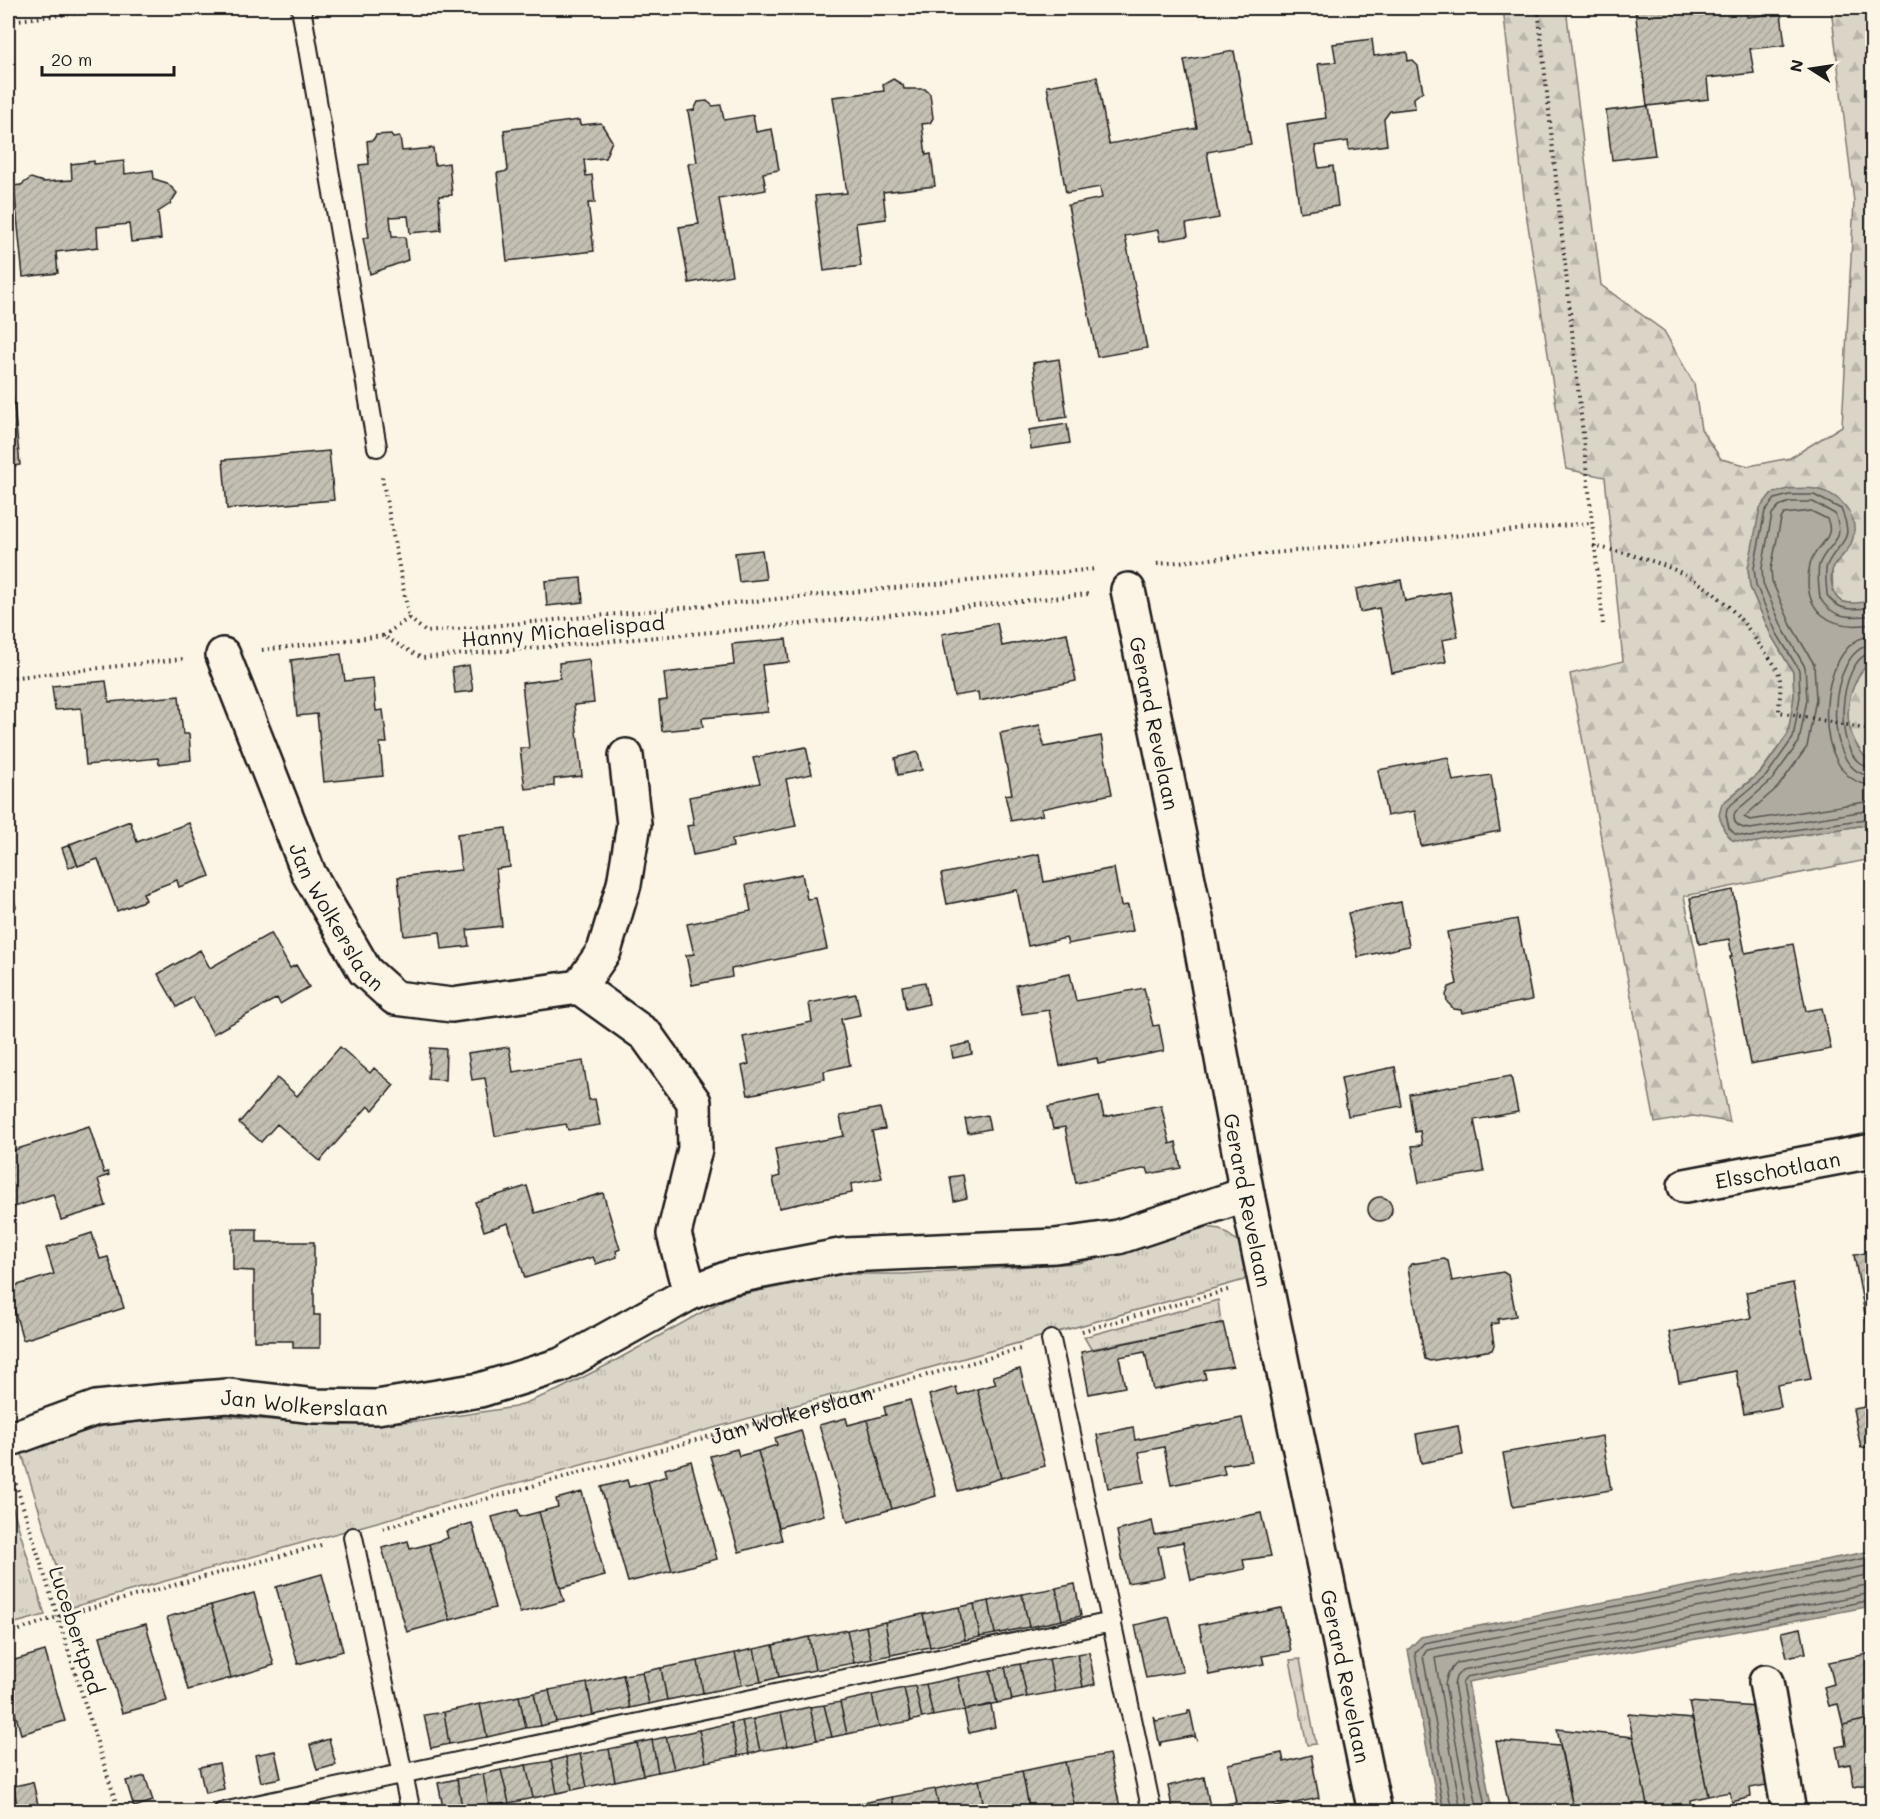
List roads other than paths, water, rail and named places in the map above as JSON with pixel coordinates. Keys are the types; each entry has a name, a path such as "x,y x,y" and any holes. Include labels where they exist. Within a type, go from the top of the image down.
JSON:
{"street":[{"name":"Gerard Revelaan","path":"1128,590 1195,913 1247,1194 1375,1812"},
{"name":"Jan Wolkerslaan","path":"223,655 309,874 364,971 395,998 452,1005 579,987"},
{"path":"626,756 634,824 624,884 604,951 579,987 646,1035 694,1102 695,1149 674,1234 690,1293"},
{"name":"Elsschotlaan","path":"1685,1186 1872,1151"},
{"name":"Jan Wolkerslaan","path":"9,1454 96,1408 228,1396 315,1406 377,1407 480,1390 561,1365 616,1337 690,1293 730,1277 845,1255 1033,1248 1119,1237 1247,1194"},
{"path":"1766,1682 1789,1812"}],"lane":[{"path":"301,8 377,447"},
{"path":"1051,1340 1152,1812"},
{"path":"353,1537 411,1812"},
{"path":"223,1812 1112,1622"}],"water":[{"path":"1809,488 1825,492 1841,502 1852,517 1854,526 1850,546 1836,562 1831,581 1835,595 1841,601 1872,602 1874,634 1872,656 1858,677 1849,700 1848,712 1856,745 1872,764 1872,824 1750,843 1732,840 1724,830 1719,815 1722,804 1761,772 1788,734 1794,697 1793,672 1771,635 1750,587 1748,568 1760,508 1771,494 1788,489"},
{"path":"1872,1551 1872,1606 1468,1682 1492,1811 1439,1811 1408,1650 1421,1637"}]}
